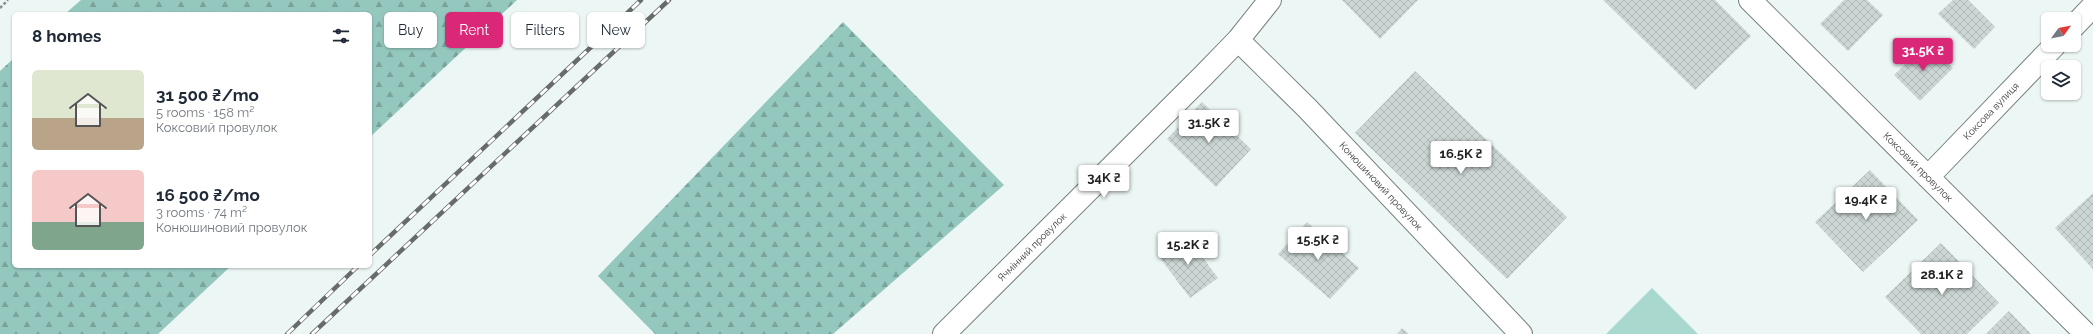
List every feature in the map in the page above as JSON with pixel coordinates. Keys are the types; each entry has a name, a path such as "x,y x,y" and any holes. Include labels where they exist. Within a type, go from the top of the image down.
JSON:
{"street":[{"name":"Ячмінний провулок","path":"944,334 1204,76 1238,40 1270,0"},
{"name":"Коксовий провулок","path":"1750,0 2086,334"},
{"path":"2081,19 2093,6"},
{"name":"Конюшиновий провулок","path":"1238,40 1307,108 1521,334"},
{"name":"Коксова вулиця","path":"1928,177 2048,52"}],"path":[{"path":"0,8 8,0"}],"green space":[{"path":"81,0 517,0 503,13 445,12 445,48 465,48 372,135 372,12 67,12"},
{"path":"843,22 1004,185 833,334 655,334 598,276"},
{"path":"12,60 12,268 229,268 158,334 0,334 0,71"},
{"path":"1652,288 1698,334 1606,334"}],"building":[{"path":"1342,0 1418,0 1380,39"},
{"path":"1603,0 1715,0 1751,36 1695,90"},
{"path":"1844,0 1867,0 1883,15 1848,51 1820,24"},
{"path":"1953,0 1968,0 1995,27 1974,49 1938,14"},
{"path":"1927,43 1953,68 1920,101 1894,75"},
{"path":"1415,71 1567,217 1507,279 1355,133"},
{"path":"1202,102 1251,149 1216,187 1167,139"},
{"path":"1870,170 1918,220 1863,272 1815,222"},
{"path":"2093,193 2093,269 2055,228"},
{"path":"1307,222 1359,268 1330,299 1278,254"},
{"path":"1185,234 1218,278 1190,298 1157,254"},
{"path":"1941,243 1999,303 1967,334 1921,334 1885,297"},
{"path":"2009,311 2031,334 1986,334"},
{"path":"1402,328 1409,334 1397,334"}],"railway":[{"path":"372,253 641,0"},
{"path":"312,334 669,0"},
{"path":"287,334 356,268"}]}
